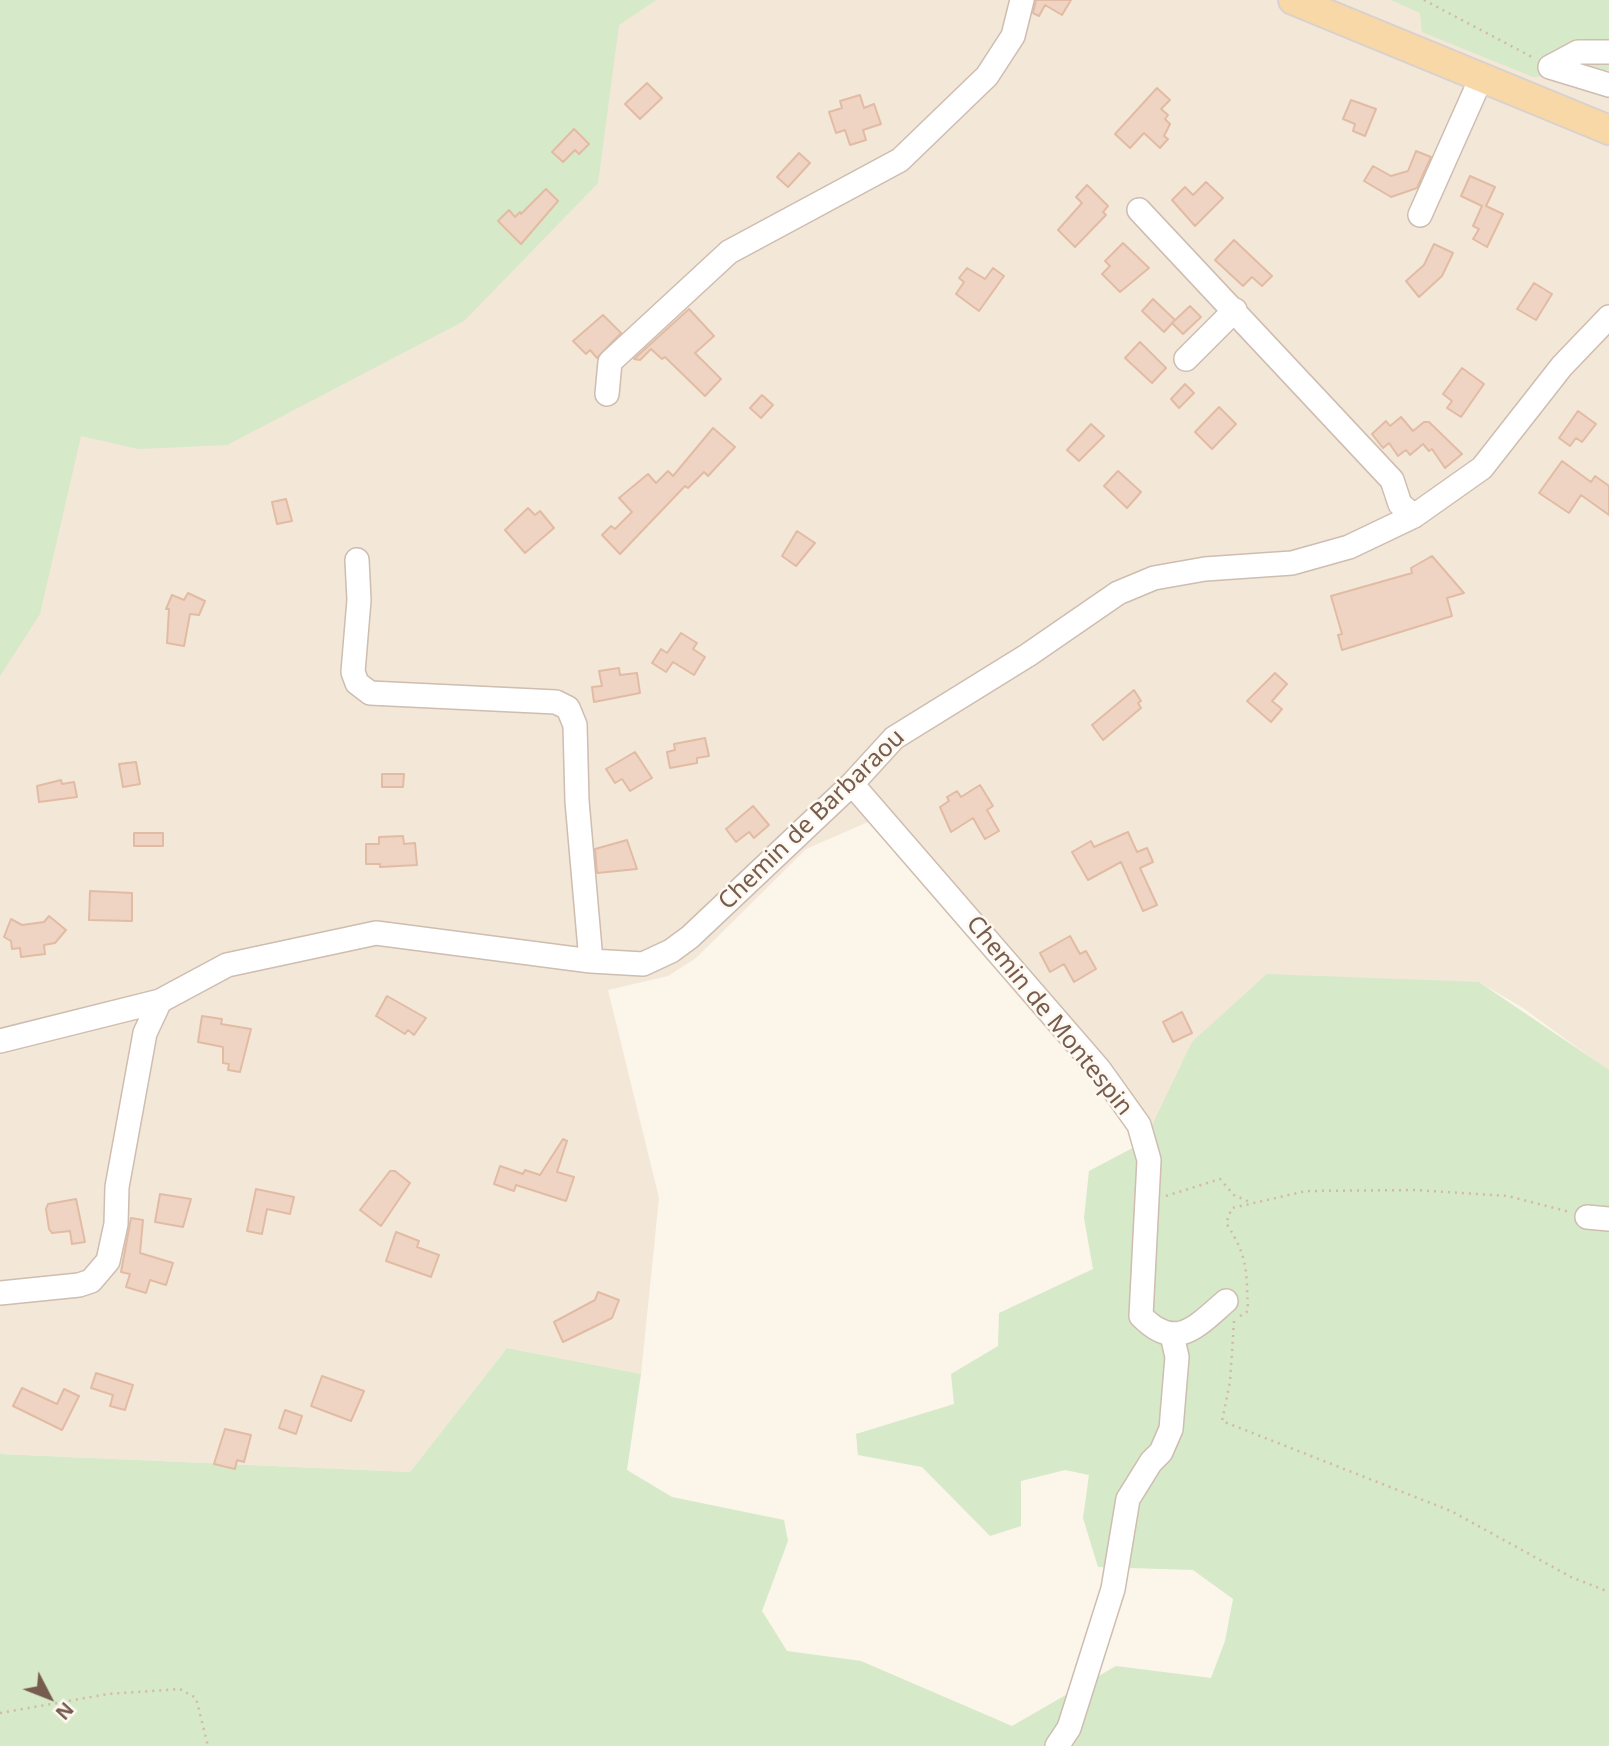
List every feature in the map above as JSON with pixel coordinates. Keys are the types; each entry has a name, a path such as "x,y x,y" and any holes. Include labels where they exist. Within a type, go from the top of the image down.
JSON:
{"main road":[{"path":"1293,0 1609,130"},
{"path":"1576,118 1609,139"}],"street":[{"path":"607,394 610,362 729,252 900,160 987,76 1013,36 1022,0"},
{"path":"1550,67 1578,52 1609,52"},
{"path":"1550,67 1609,85"},
{"path":"1420,215 1482,76"},
{"path":"1139,210 1392,480 1400,504 1414,516"},
{"path":"1186,359 1235,310"},
{"name":"Chemin de Barbaraou","path":"0,1041 160,1001 228,965 376,933 591,961 643,964 671,951 690,937 910,725 1028,654 1118,593 1154,578 1205,569 1292,564 1349,547 1414,516 1482,468 1562,366 1609,317"},
{"path":"357,560 359,600 353,672 362,689 370,694 556,702 568,708 575,725 577,801 591,961"},
{"name":"Chemin de Montespin","path":"852,783 1100,1069 1139,1125 1149,1160 1141,1316 1154,1329 1172,1335"},
{"path":"0,1293 91,1282 108,1261 116,1224 117,1187 145,1033 160,1001"},
{"path":"1057,1746 1069,1728 1113,1589 1128,1499 1151,1462 1161,1452 1171,1429 1177,1357 1172,1335 1191,1332 1230,1311"}],"path":[{"path":"1424,0 1550,67"},
{"path":"1147,1201 1220,1179 1234,1195 1252,1203"},
{"path":"1598,1218 1508,1196 1415,1190 1306,1191 1232,1208 1226,1223 1243,1250 1248,1311 1230,1311 1230,1382 1222,1421 1276,1439 1451,1511 1571,1577 1609,1592"},
{"path":"0,1713 107,1694 180,1689 196,1698 208,1746"}],"shaded area":[{"path":"0,0 1609,0 1609,1071 1523,1008 1479,982 1144,1142 868,822 806,849 696,958 668,976 608,990 659,1198 641,1374 507,1348 410,1472 0,1454"}],"green space":[{"path":"0,0 656,0 619,25 598,183 464,321 227,445 138,449 81,436 40,614 0,676"},
{"path":"1391,0 1609,0 1609,70 1533,77 1422,32 1420,13"},
{"path":"1267,974 1479,982 1609,1070 1609,1746 0,1746 0,1454 410,1472 507,1348 641,1374 627,1470 672,1497 784,1520 788,1541 762,1611 787,1651 861,1661 1012,1726 1116,1666 1211,1678 1225,1641 1233,1599 1193,1570 1098,1567 1083,1518 1089,1475 1065,1470 1021,1481 1021,1526 990,1536 922,1467 858,1455 856,1434 954,1404 951,1374 998,1346 999,1313 1093,1269 1084,1218 1089,1171 1144,1142 1192,1042"}],"building":[{"path":"1036,0 1071,0 1062,15 1045,5 1039,16 1033,13"},
{"path":"647,83 662,98 640,119 625,104"},
{"path":"1157,88 1170,100 1161,109 1168,115 1165,119 1170,124 1164,136 1168,139 1160,148 1144,133 1130,148 1115,134"},
{"path":"860,95 864,108 874,104 881,124 863,130 866,140 850,145 845,130 836,133 829,112 842,108 840,101"},
{"path":"1351,100 1376,109 1365,136 1353,131 1355,124 1343,119"},
{"path":"574,129 589,144 579,154 575,150 563,162 552,152"},
{"path":"1416,151 1431,157 1417,188 1391,197 1364,181 1373,166 1391,176 1408,171"},
{"path":"799,153 810,163 788,187 777,177"},
{"path":"1470,176 1495,187 1486,206 1503,214 1487,247 1473,239 1479,229 1473,226 1482,206 1461,196"},
{"path":"1206,182 1223,198 1195,226 1172,200 1185,187 1193,195"},
{"path":"1087,185 1108,206 1103,212 1106,215 1075,247 1058,230 1082,203 1076,197"},
{"path":"546,189 558,201 521,244 498,221 509,210 515,217 520,212 521,214"},
{"path":"1234,240 1272,276 1262,286 1252,277 1243,286 1215,260"},
{"path":"1123,243 1149,268 1120,292 1102,274 1110,266 1105,261"},
{"path":"1434,244 1453,253 1442,276 1419,297 1406,281 1424,265"},
{"path":"967,268 985,279 993,268 1004,276 979,311 956,294 964,282 959,278"},
{"path":"1534,283 1552,294 1536,320 1517,309"},
{"path":"1153,299 1175,320 1164,332 1142,311"},
{"path":"1190,306 1201,317 1183,334 1172,323"},
{"path":"689,309 714,336 695,353 721,379 705,396 665,357 662,359 651,349 640,360 634,359"},
{"path":"603,315 621,333 597,358 590,350 586,354 573,341"},
{"path":"1140,342 1166,368 1152,383 1125,358"},
{"path":"1462,368 1484,384 1461,417 1447,408 1452,401 1443,394"},
{"path":"1185,384 1194,393 1179,408 1171,399"},
{"path":"762,395 773,405 761,418 750,408"},
{"path":"1219,407 1236,424 1212,449 1195,432"},
{"path":"1578,411 1596,424 1582,442 1576,438 1570,446 1559,438"},
{"path":"1401,417 1413,431 1424,422 1429,422 1462,454 1445,468 1432,449 1429,451 1423,444 1410,455 1406,450 1398,456 1389,443 1383,448 1372,434 1386,421 1390,426"},
{"path":"1091,424 1104,436 1079,461 1067,450"},
{"path":"713,428 735,447 708,476 704,472 688,488 685,486 620,554 602,535 611,526 615,529 632,512 619,498 648,474 656,483 668,471 673,476"},
{"path":"1562,461 1591,482 1595,476 1609,486 1609,515 1581,495 1569,513 1539,493"},
{"path":"1118,471 1141,492 1127,508 1104,486"},
{"path":"286,499 292,521 277,524 272,502"},
{"path":"528,508 535,515 540,511 554,528 525,553 505,530"},
{"path":"797,531 815,543 796,566 782,556"},
{"path":"1432,556 1464,593 1447,598 1452,616 1342,650 1338,635 1342,634 1331,596 1412,573 1411,568"},
{"path":"188,593 205,601 199,615 190,614 184,646 167,643 169,609 166,609 172,595 184,600"},
{"path":"681,633 697,643 693,649 705,657 694,675 673,662 666,672 652,663 661,649 667,653"},
{"path":"619,668 620,675 637,673 640,693 594,702 592,687 602,686 599,671"},
{"path":"1275,673 1287,684 1272,701 1282,709 1271,722 1247,701"},
{"path":"1134,690 1141,701 1138,703 1141,708 1103,740 1092,725"},
{"path":"705,738 709,756 697,758 697,763 670,768 667,752 675,750 674,744"},
{"path":"635,752 652,778 630,791 622,779 615,783 606,769"},
{"path":"136,762 140,784 123,787 119,764"},
{"path":"382,774 404,774 403,787 382,787"},
{"path":"61,780 62,784 74,782 77,797 39,802 37,786"},
{"path":"980,785 993,806 987,810 999,831 985,839 973,818 951,832 940,807 949,801 947,797 957,791 961,797"},
{"path":"753,806 769,825 754,838 749,832 736,842 726,829"},
{"path":"1128,832 1137,852 1147,848 1153,862 1140,868 1157,905 1143,911 1121,862 1088,880 1072,852 1091,841 1094,847"},
{"path":"134,833 163,833 163,846 134,846"},
{"path":"403,836 404,844 415,843 417,865 380,867 380,864 366,864 366,844 379,844 379,837"},
{"path":"627,840 637,869 597,873 595,849"},
{"path":"90,891 132,893 132,921 89,920"},
{"path":"49,916 66,930 55,943 44,945 45,954 21,957 20,948 12,949 11,941 4,937 11,919 22,925 44,922"},
{"path":"1070,936 1080,954 1086,951 1096,969 1074,982 1064,964 1050,972 1040,953"},
{"path":"387,996 426,1018 414,1035 408,1030 405,1034 376,1016"},
{"path":"1182,1012 1192,1033 1173,1042 1163,1022"},
{"path":"202,1016 222,1019 221,1024 251,1029 240,1072 228,1070 229,1064 223,1063 223,1047 198,1042"},
{"path":"563,1139 567,1141 557,1172 574,1177 566,1201 516,1185 514,1191 494,1184 500,1166 523,1174 525,1170 540,1175"},
{"path":"390,1171 395,1171 410,1183 381,1226 360,1210"},
{"path":"256,1189 294,1197 290,1214 267,1209 262,1234 247,1231"},
{"path":"160,1194 191,1199 183,1227 155,1222"},
{"path":"76,1199 85,1242 72,1244 70,1231 52,1233 49,1229 46,1209 48,1204"},
{"path":"131,1218 143,1220 140,1253 173,1263 166,1285 150,1280 146,1293 126,1287 130,1274 121,1272"},
{"path":"396,1232 419,1241 417,1247 439,1255 431,1277 386,1261"},
{"path":"598,1292 619,1300 612,1318 563,1342 554,1322 595,1300"},
{"path":"96,1373 133,1385 125,1410 110,1406 113,1395 91,1388"},
{"path":"322,1376 364,1391 351,1421 311,1406"},
{"path":"22,1388 57,1404 64,1389 79,1396 62,1430 13,1406"},
{"path":"285,1410 302,1416 296,1434 279,1428"},
{"path":"225,1429 251,1435 244,1462 237,1460 235,1469 214,1464"}]}
